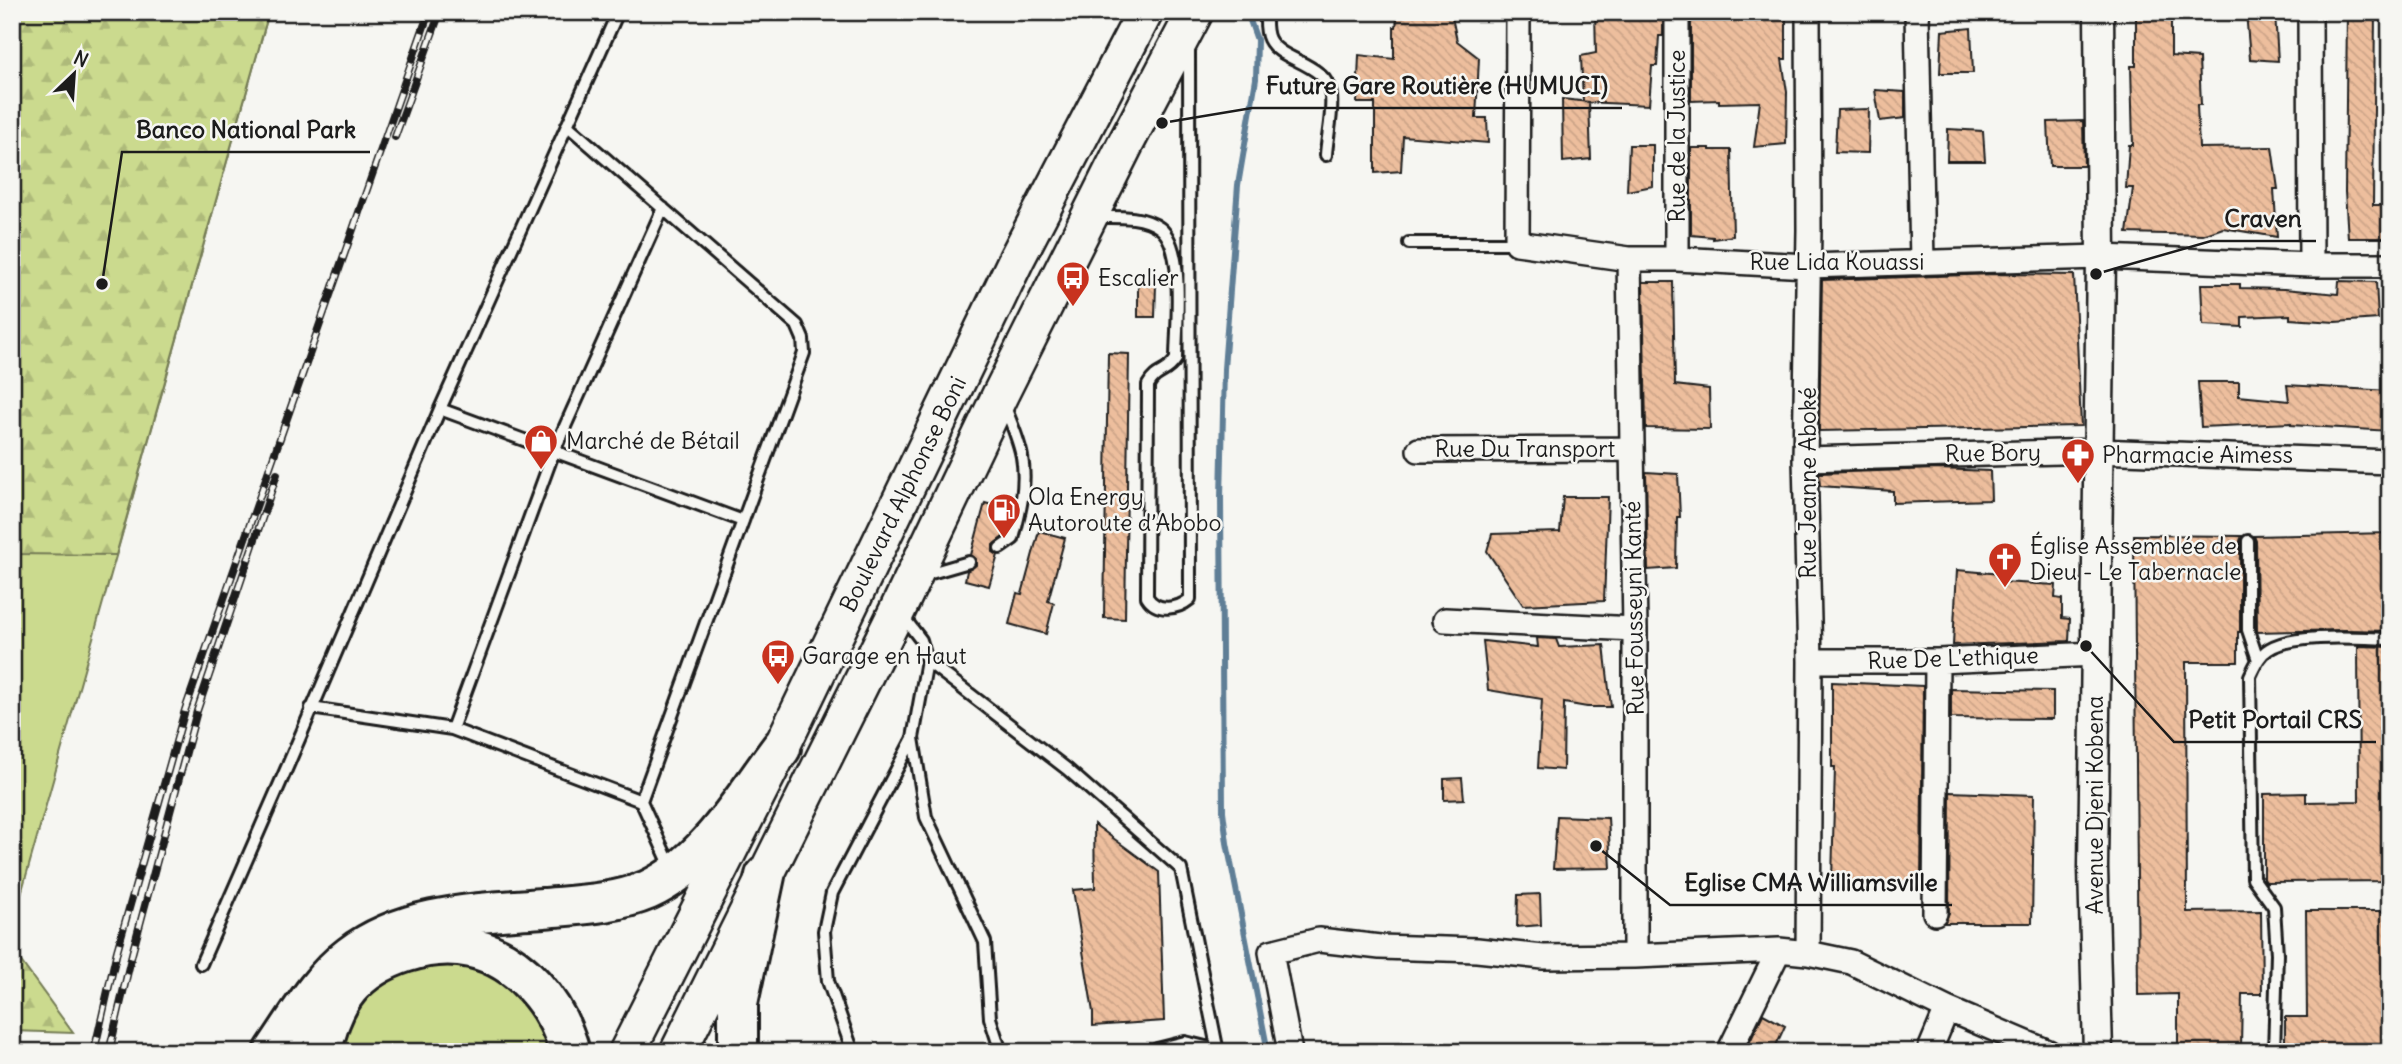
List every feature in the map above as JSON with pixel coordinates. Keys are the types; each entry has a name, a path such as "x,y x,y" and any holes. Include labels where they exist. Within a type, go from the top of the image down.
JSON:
{"highway":[{"path":"274,1052 325,980 350,956 385,935 426,921 461,915 601,903 646,890 674,875 695,858 720,831 781,748"},
{"path":"738,1052 738,1003 765,876"},
{"path":"322,1052 330,1021 349,988 380,963 408,952 439,945 473,948 502,961 520,973 545,997 558,1017 570,1052"}],"main road":[{"name":"Boulevard Alphonse Boni","path":"627,1052 781,748 1017,258 1145,12"},
{"name":"Boulevard Alphonse Boni","path":"678,1052 1000,395 1192,18"}],"street":[{"path":"1517,243 1518,12"},
{"name":"Rue de la Justice","path":"1677,12 1677,259"},
{"name":"Rue Jeanne Aboké","path":"1808,12 1805,459 1810,661 1808,953"},
{"path":"1917,12 1922,263"},
{"name":"Avenue Djeni Kobena","path":"2098,1052 2093,868 2101,257 2099,12"},
{"path":"2310,12 2311,265"},
{"name":"Rue Lida Kouassi","path":"1517,243 1629,260 1677,259 1808,266 2101,257 2311,265 2390,265"},
{"name":"Rue Fousseyni Kanté","path":"1629,260 1635,956"},
{"name":"Rue Du Transport","path":"1419,450 1632,449"},
{"name":"Rue Bory","path":"1805,459 2097,451 2390,462"},
{"path":"1445,620 1634,629"},
{"name":"Rue De L'ethique","path":"1810,661 1937,661 2096,654"},
{"path":"1935,913 1937,661"},
{"path":"1290,1052 1271,951 1319,940 1380,947 1477,950 1543,957 1779,950 1808,953 1851,962 1947,1009 2048,1052"},
{"path":"1729,1052 1779,950"},
{"path":"1929,1052 1947,1009"}],"lane":[{"path":"201,964 440,409 618,12"},
{"path":"1266,12 1267,36 1272,44 1311,67 1331,94 1326,155"},
{"path":"1090,217 1141,219 1158,226 1169,237 1172,247 1176,268 1176,359 1170,368 1153,376 1148,386 1147,597 1151,604 1158,607 1181,607 1190,599 1192,18"},
{"path":"567,125 797,326 803,338 804,353 641,801 674,875"},
{"path":"452,729 554,451 663,208"},
{"path":"1409,243 1517,243"},
{"path":"1000,395 1022,454 1024,476 1021,508 1013,539 1000,548"},
{"path":"440,409 743,521"},
{"path":"2248,541 2248,630 2258,660"},
{"path":"853,1052 828,981 824,930 832,893 913,738 927,661 904,594 969,562"},
{"path":"2274,1052 2277,954 2274,907 2253,878 2250,676 2258,660 2269,649 2294,640 2390,639"},
{"path":"927,661 1067,769 1181,869 1218,1051 1185,1042 1154,1052"},
{"path":"312,708 452,729 641,801"},
{"path":"913,738 926,817 985,942 990,1018 1000,1052"}],"green space":[{"path":"12,12 269,12 12,926"},
{"path":"12,12 269,12 116,555 12,554"},
{"path":"12,949 73,1033 12,1031"},
{"path":"471,958 533,997 555,1052 289,1052 360,995 411,962"}],"building":[{"path":"1398,12 1451,12 1457,41 1479,58 1476,118 1487,118 1488,143 1403,136 1401,171 1375,173 1375,103 1357,103 1359,55 1394,59 1394,27"},
{"path":"1595,12 1663,12 1663,36 1659,36 1657,66 1652,66 1649,105 1583,102 1581,56 1596,53"},
{"path":"1786,12 1786,59 1782,59 1787,92 1786,144 1754,147 1760,102 1691,101 1691,13 1759,16"},
{"path":"2136,12 2171,12 2171,56 2199,58 2199,148 2272,147 2278,189 2274,189 2277,237 2223,228 2203,235 2127,233 2133,188 2126,188 2129,145 2133,145 2131,66 2136,66"},
{"path":"2246,12 2275,13 2278,61 2250,59"},
{"path":"2347,12 2375,12 2373,205 2390,205 2390,238 2348,238 2345,192"},
{"path":"1971,28 1973,73 1940,73 1942,31"},
{"path":"1875,90 1905,92 1905,118 1880,121"},
{"path":"1562,99 1589,102 1591,159 1563,162"},
{"path":"1869,109 1868,153 1835,152 1837,110"},
{"path":"2083,121 2084,166 2050,166 2048,122"},
{"path":"1948,129 1983,131 1985,161 1947,161"},
{"path":"1629,145 1653,145 1653,186 1627,191"},
{"path":"1691,148 1731,150 1733,236 1713,239 1691,235"},
{"path":"1995,274 2074,275 2081,426 1819,431 1822,280"},
{"path":"2339,281 2376,282 2378,319 2335,322 2290,319 2290,315 2242,317 2242,327 2203,325 2201,284 2240,284 2240,288 2338,294"},
{"path":"1643,282 1673,282 1675,385 1709,389 1710,429 1646,428"},
{"path":"1138,284 1156,284 1155,317 1138,317"},
{"path":"1108,353 1129,354 1125,619 1104,618"},
{"path":"2198,382 2239,382 2239,396 2289,401 2287,385 2390,391 2390,431 2291,423 2201,427"},
{"path":"1937,469 1990,471 1991,500 1893,503 1893,491 1820,486 1819,473"},
{"path":"1646,472 1678,474 1680,517 1677,517 1676,568 1648,570"},
{"path":"1563,497 1608,497 1604,601 1523,605 1487,551 1492,534 1560,532"},
{"path":"985,503 1010,510 1003,537 993,545 993,552 998,555 989,586 965,580 967,571 976,565 976,559 971,555"},
{"path":"1039,531 1065,538 1048,601 1054,603 1046,634 1009,624 1017,593 1022,594"},
{"path":"2390,533 2390,631 2257,632 2254,536"},
{"path":"2134,535 2242,536 2238,662 2186,662 2187,912 2261,911 2262,994 2242,994 2241,1048 2178,1047 2178,994 2138,995"},
{"path":"1957,570 2001,574 2001,582 2056,585 2055,598 2062,599 2062,618 2070,619 2069,641 1953,645"},
{"path":"1537,638 1556,639 1559,647 1604,645 1611,707 1564,703 1563,770 1538,768 1542,699 1488,690 1483,641 1538,647"},
{"path":"2358,646 2390,647 2390,881 2266,882 2264,794 2306,793 2306,802 2359,801"},
{"path":"1832,682 1923,686 1921,884 1832,880 1835,767 1832,767"},
{"path":"1951,689 2053,691 2053,719 1951,718"},
{"path":"1462,778 1464,799 1444,800 1444,779"},
{"path":"1950,792 2034,795 2032,923 1944,923 1949,913"},
{"path":"1557,816 1608,818 1611,868 1553,869"},
{"path":"1094,824 1159,872 1164,1021 1093,1026 1073,890 1095,888"},
{"path":"1540,894 1541,925 1517,927 1518,895"},
{"path":"2306,911 2390,911 2390,1052 2285,1052 2285,1017 2307,1017"},
{"path":"1763,1014 1785,1026 1773,1052 1745,1052"}],"waterway":[{"path":"1247,12 1257,40 1256,79 1238,185 1224,369 1221,498 1223,811 1268,1052"}],"railway":[{"path":"94,1052 117,951 185,710 429,12"},
{"path":"395,137 440,12"},
{"path":"109,1052 132,954 197,711 277,474"}],"place":[{"name":"Future Gare Routière (HUMUCI)","path":"1162,123"},
{"name":"Craven","path":"2096,274"},
{"name":"Banco National Park","path":"102,284"},
{"name":"Escalier","path":"1073,308"},
{"name":"Marché de Bétail","path":"541,471"},
{"name":"Pharmacie Aimess","path":"2078,485"},
{"name":"Ola Energy Autoroute d’Abobo","path":"1004,540"},
{"name":"Église Assemblée de Dieu - Le Tabernacle","path":"2005,589"},
{"name":"Petit Portail CRS","path":"2086,646"},
{"name":"Garage en Haut","path":"778,686"},
{"name":"Eglise CMA Williamsville","path":"1596,846"}]}
